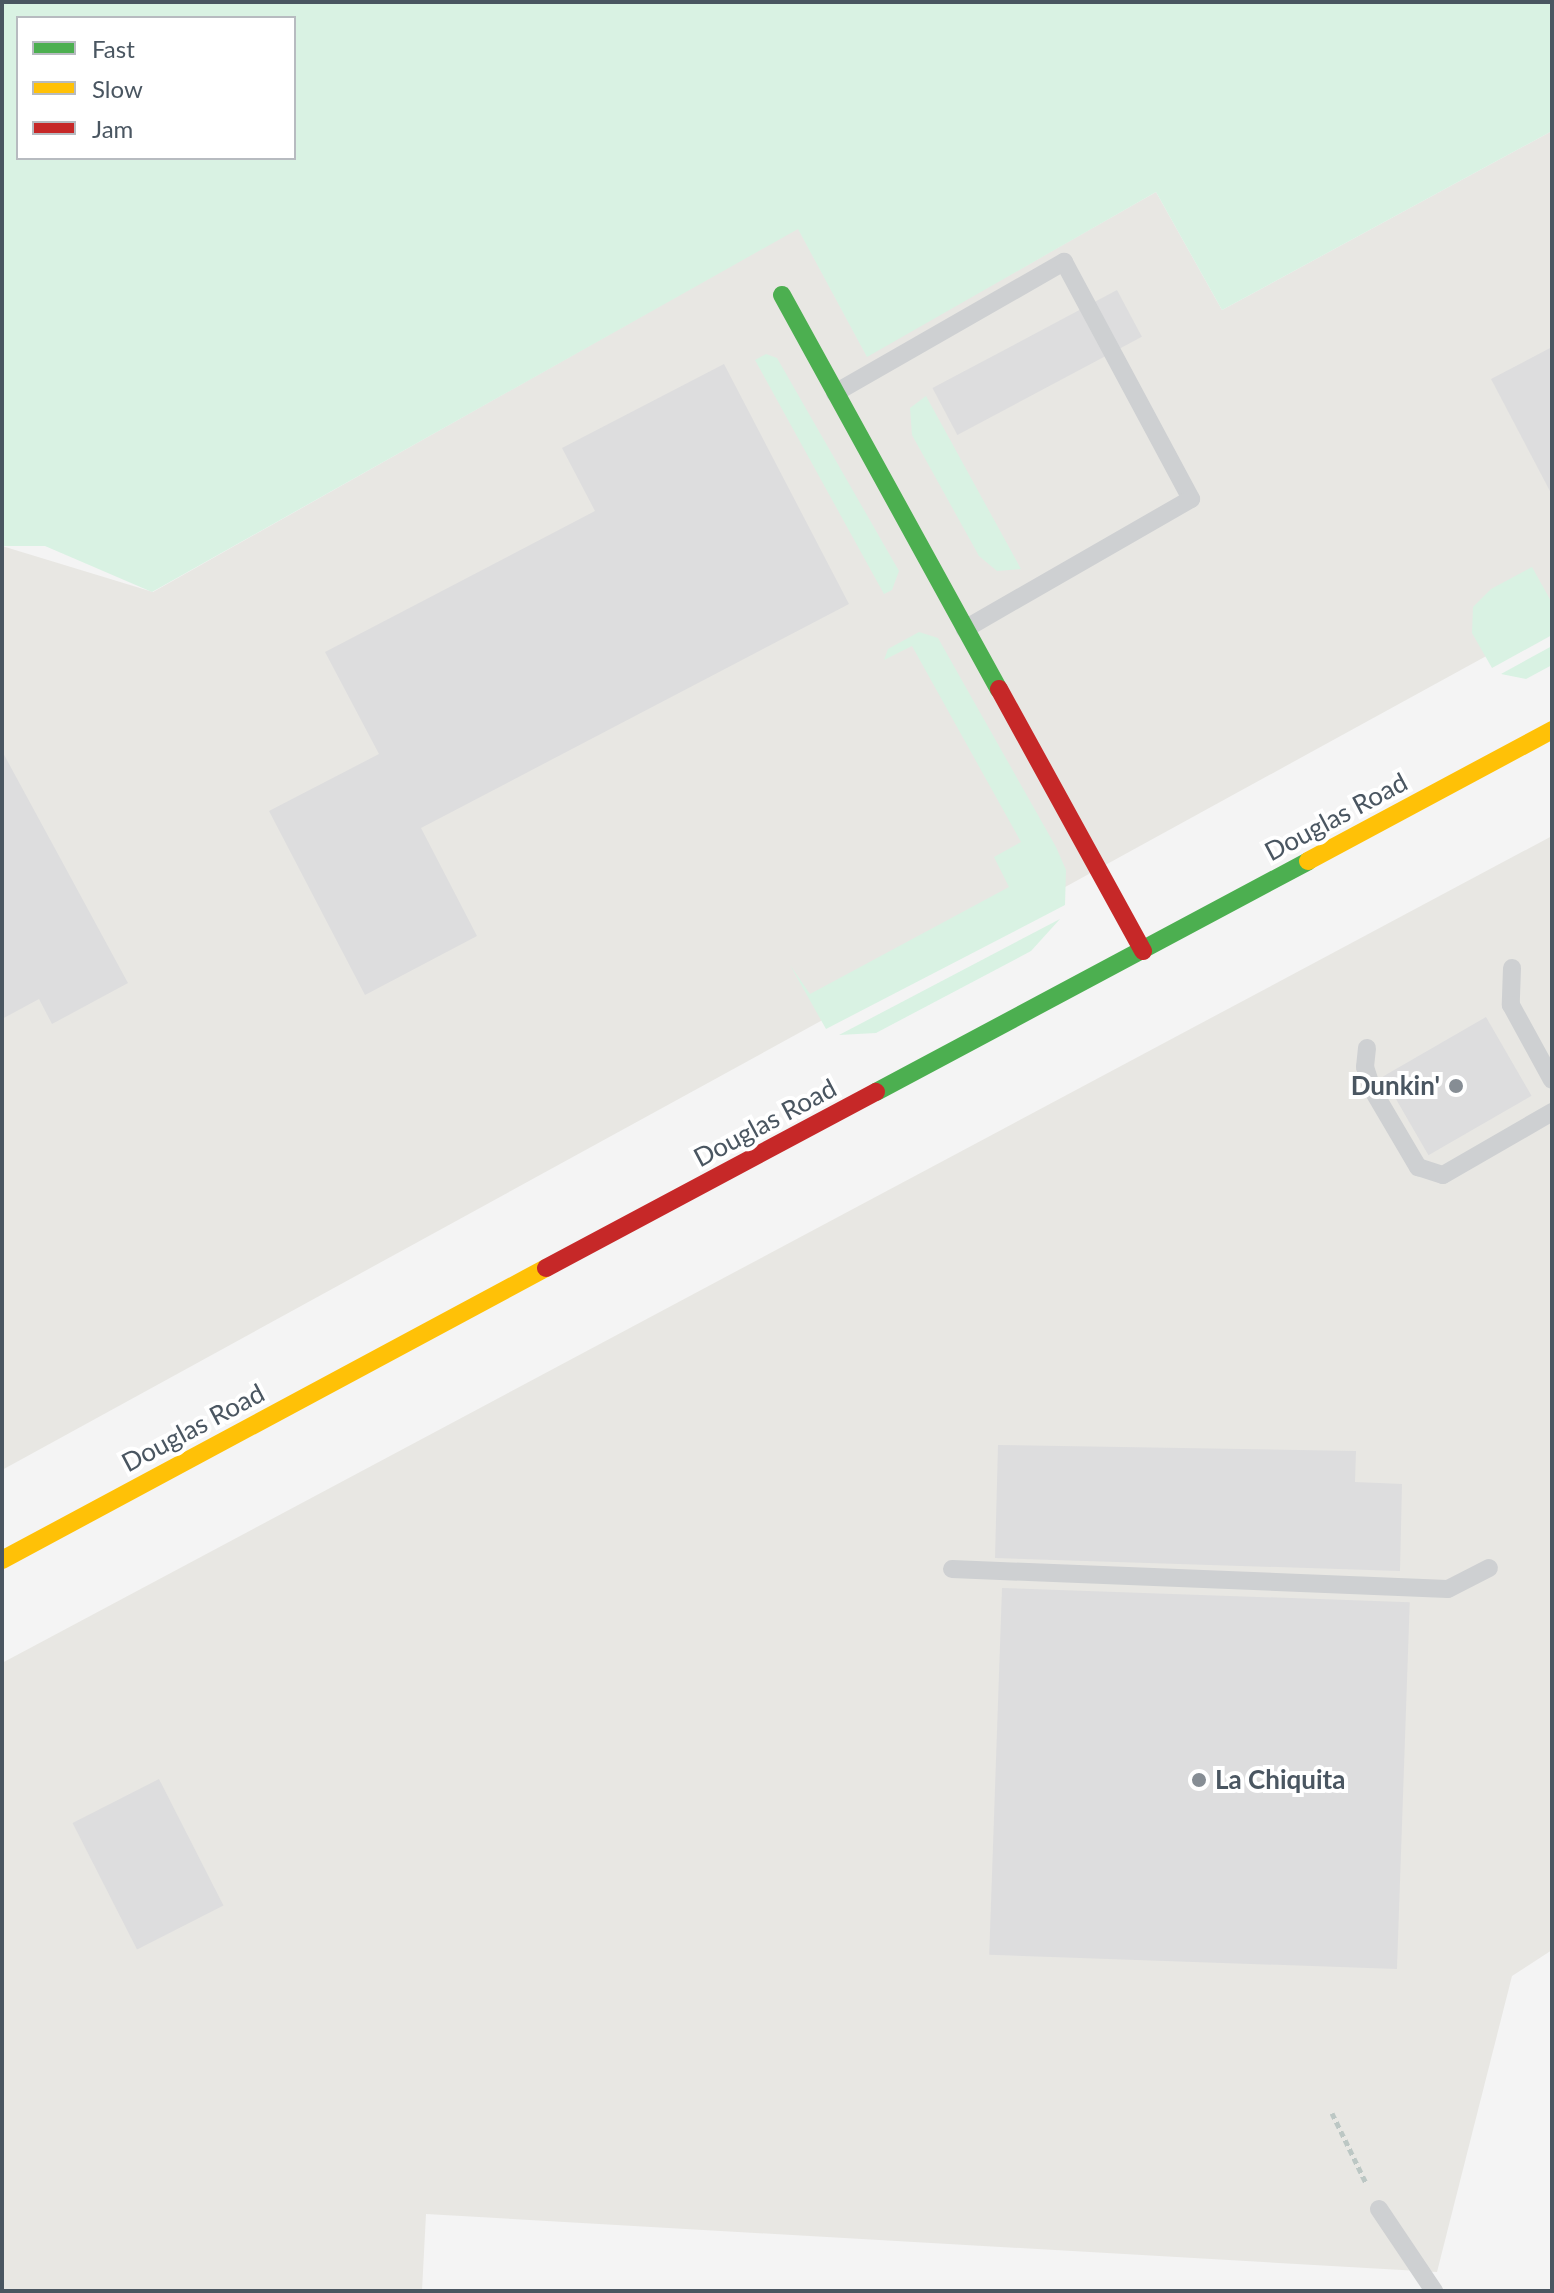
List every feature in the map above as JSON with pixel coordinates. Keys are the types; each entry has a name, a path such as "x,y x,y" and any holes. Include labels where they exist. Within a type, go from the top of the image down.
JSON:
{"street":[{"path":"782,295 1143,951"},
{"name":"Douglas Road","path":"2,1560 1552,730"}],"lane":[{"path":"835,393 1064,262 1191,499 965,629"},
{"path":"1512,968 1511,1005 1552,1080"},
{"path":"1367,1048 1365,1067 1372,1089 1418,1167 1443,1175 1552,1112"},
{"path":"952,1569 1448,1589 1489,1568"},
{"path":"1379,2209 1434,2291"}],"path":[{"path":"1332,2113 1379,2209"}],"shaded area":[{"path":"1552,131 1552,620 2,1470 2,546 153,592 798,228 867,356 1156,192 1222,310"},
{"path":"1552,836 1552,1950 1512,1976 1437,2272 426,2214 422,2291 2,2291 2,1663"}],"green space":[{"path":"2,2 1552,2 1552,131 1222,310 1156,192 867,357 798,229 152,592 45,546 2,546"},
{"path":"766,354 777,358 899,571 892,590 884,594 755,360"},
{"path":"926,396 1021,569 997,571 979,556 912,435 910,408"},
{"path":"1532,567 1552,603 1552,635 1492,668 1472,633 1473,607 1491,589"},
{"path":"919,632 938,638 1056,847 1066,870 1065,905 826,1029 790,965 810,994 1009,887 994,857 1021,842 912,646 884,660 888,649"},
{"path":"1552,646 1552,665 1526,679 1501,674"},
{"path":"1060,919 1031,951 876,1033 839,1035"}],"building":[{"path":"1117,290 1142,337 957,435 932,388"},
{"path":"1552,347 1552,495 1491,379"},
{"path":"724,364 849,604 421,828 477,936 365,995 269,811 379,754 325,652 595,511 562,448"},
{"path":"2,751 128,983 52,1024 39,999 2,1019"},
{"name":"Dunkin'","path":"1486,1017 1532,1096 1428,1155 1383,1076"},
{"path":"998,1445 1356,1451 1355,1482 1402,1484 1400,1571 995,1558"},
{"name":"La Chiquita","path":"1002,1588 1410,1602 1397,1969 989,1955"},
{"path":"159,1779 223,1906 137,1950 73,1823"}],"traffic: fast":[{"path":"782,295 999,689"},
{"path":"876,1092 1308,861"}],"traffic: slow":[{"path":"1308,861 1552,730"},
{"path":"2,1560 546,1268"}],"traffic: jam":[{"path":"999,689 1143,951"},
{"path":"546,1268 876,1092"}],"place":[{"name":"Dunkin'","path":"1456,1086"},
{"name":"La Chiquita","path":"1199,1780"}]}
